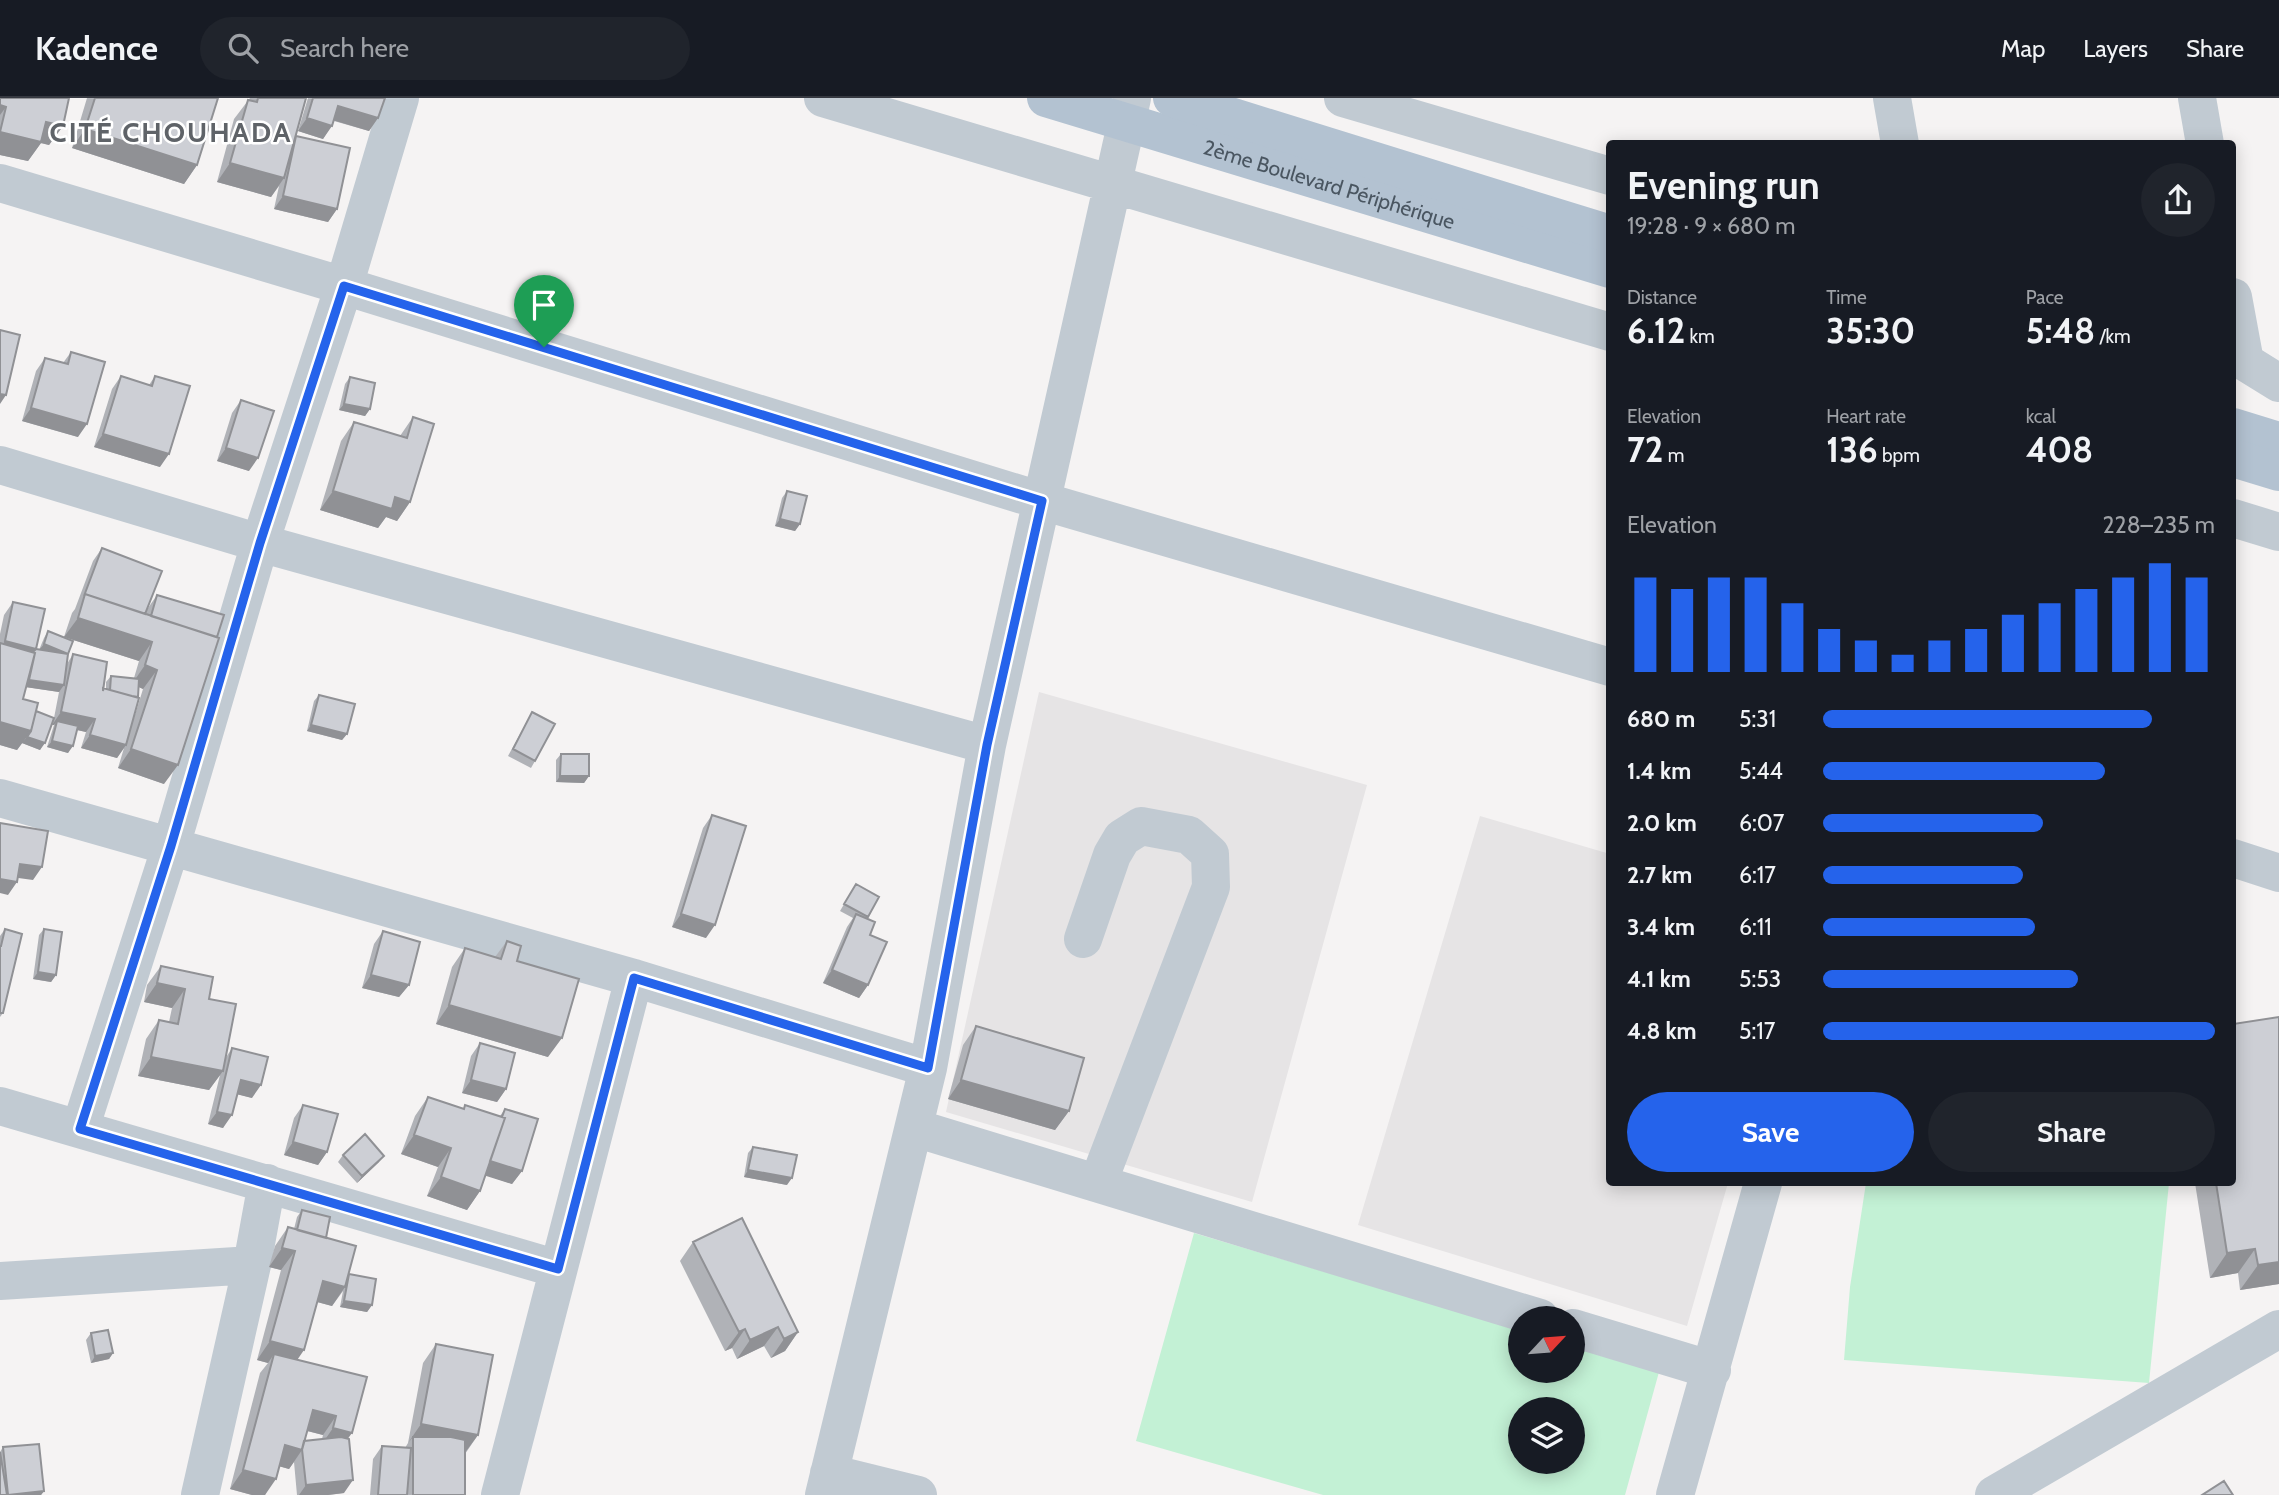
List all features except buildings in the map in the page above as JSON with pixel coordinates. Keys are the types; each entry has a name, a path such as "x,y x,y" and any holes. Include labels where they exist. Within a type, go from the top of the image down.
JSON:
{"main road":[{"name":"2ème Boulevard Périphérique","path":"1046,98 1129,110 1606,268"},
{"name":"2ème Boulevard Périphérique","path":"1172,98 1606,233"},
{"path":"2236,428 2279,441"},
{"path":"2236,459 2279,472"}],"street":[{"path":"80,1129 171,846 260,543 344,286 400,98"},
{"path":"823,98 1606,331"},
{"path":"1343,98 1606,175"},
{"path":"1892,98 1899,140"},
{"path":"2197,98 2204,140"},
{"path":"918,1495 826,1484 915,1128 987,745 1129,110"},
{"path":"0,183 1042,501 1606,666"},
{"path":"2236,328 2239,360 2279,383"},
{"path":"0,465 260,543 987,745"},
{"path":"2236,519 2279,532"},
{"path":"0,798 634,978 928,1068"},
{"path":"1083,939 1112,855 1122,838 1141,826 1189,835 1210,854 1211,887 1098,1183"},
{"path":"2236,859 2279,873"},
{"path":"500,1495 634,978"},
{"path":"0,1106 558,1269"},
{"path":"915,1128 1508,1308"},
{"path":"200,1495 253,1265 267,1183"},
{"path":"1675,1495 1762,1186"},
{"path":"0,1282 253,1265"},
{"path":"1994,1495 2279,1329"},
{"path":"1586,1332 1712,1370"}],"shaded area":[{"path":"1039,692 1367,785 1252,1202 946,1112"},
{"path":"1480,816 1606,853 1606,1186 1727,1186 1687,1326 1358,1225"}],"green space":[{"path":"1866,1186 2169,1186 2149,1383 1844,1360 1850,1287"},
{"path":"1194,1233 1508,1326 1508,1383 1585,1383 1586,1350 1659,1372 1625,1495 1323,1495 1136,1441"}],"district":[{"name":"CITÉ CHOUHADA","path":"171,132"}],"route":[{"path":"344,286 544,347 1042,501 987,745 928,1068 634,978 558,1269 80,1129 171,846 260,543 344,286"}]}
